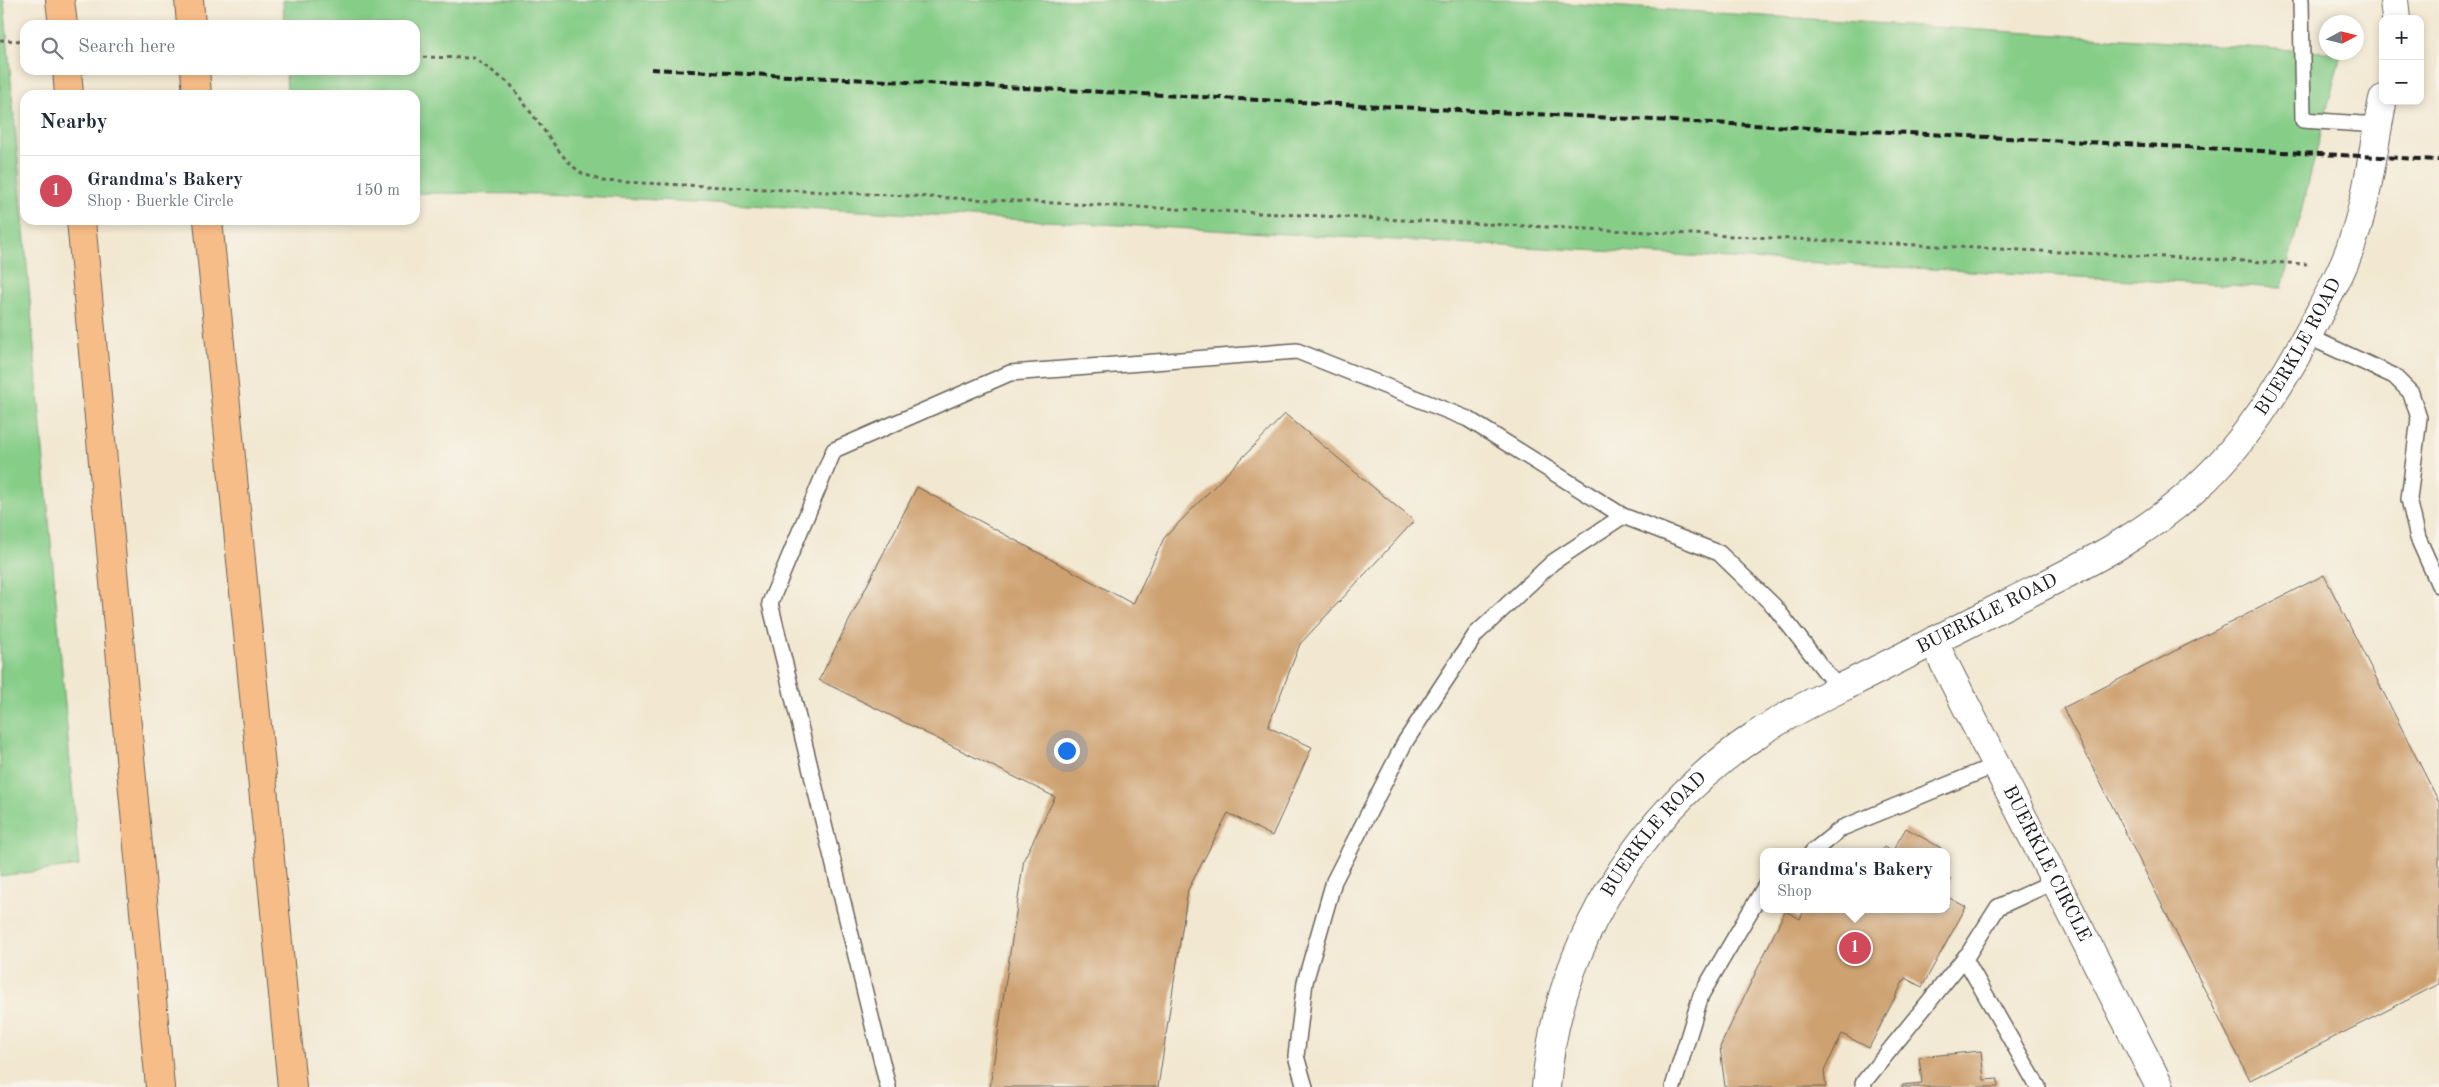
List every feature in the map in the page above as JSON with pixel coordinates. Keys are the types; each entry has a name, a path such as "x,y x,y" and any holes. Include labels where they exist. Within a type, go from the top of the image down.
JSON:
{"highway":[{"path":"60,0 62,20"},
{"path":"188,0 190,20"},
{"path":"67,75 69,90"},
{"path":"195,75 197,90"},
{"path":"81,225 160,1087"},
{"path":"208,225 292,1087"}],"street":[{"path":"2394,0 2396,15"},
{"name":"BUERKLE ROAD","path":"1546,1087 1547,1065 1561,1000 1581,945 1611,886 1655,825 1701,777 1753,737 1839,689 2090,562 2140,532 2196,488 2241,442 2278,389 2344,266 2356,230 2382,105"},
{"name":"BUERKLE CIRCLE","path":"1934,641 2160,1087"}],"lane":[{"path":"2302,0 2303,120 2378,125"},
{"path":"2307,336 2394,376 2411,393 2419,418 2409,499 2418,538 2439,584"},
{"path":"888,1087 770,603 834,450 1010,373 1297,352 1468,419 1623,516 1719,553 1774,606 1839,689"},
{"path":"1304,1087 1296,1056 1305,982 1334,881 1405,742 1476,634 1553,562 1623,516"},
{"path":"1817,848 1842,828 1996,765"},
{"path":"1864,1087 1863,1083 1898,1038 1966,956 1998,907 2055,881"},
{"path":"1673,1087 1701,995 1760,895"},
{"path":"1966,956 1965,959 2038,1087"}],"path":[{"path":"0,40 20,41"},
{"path":"420,57 474,58 510,84 562,155 579,172 602,181 2344,266"}],"green space":[{"path":"0,0 4,0 20,185 20,225 23,225 79,866 0,876"},
{"path":"283,0 1514,0 2319,52 2319,60 2339,60 2282,288 546,194 420,193 420,90 287,90 286,75 420,75 420,20 284,20"}],"building":[{"path":"1285,414 1414,521 1300,644 1268,727 1312,747 1272,836 1228,813 1188,890 1158,1087 990,1087 1024,859 1055,797 819,680 917,487 1133,604 1164,538"},
{"path":"2324,575 2439,802 2439,984 2250,1080 2063,708"},
{"path":"1906,828 1941,848 1894,848"},
{"path":"1950,898 1966,907 1922,987 1905,978 1869,1048 1842,1034 1824,1071 1826,1087 1725,1087 1720,1047 1784,913 1789,913 1800,919 1803,913 1950,913"},
{"path":"1981,1051 1984,1080 1998,1079 1998,1087 1902,1087 1902,1085 1922,1083 1919,1057"}],"railway":[{"path":"651,69 2439,160"}],"place":[{"name":"Grandma's Bakery","path":"1855,948"}]}
